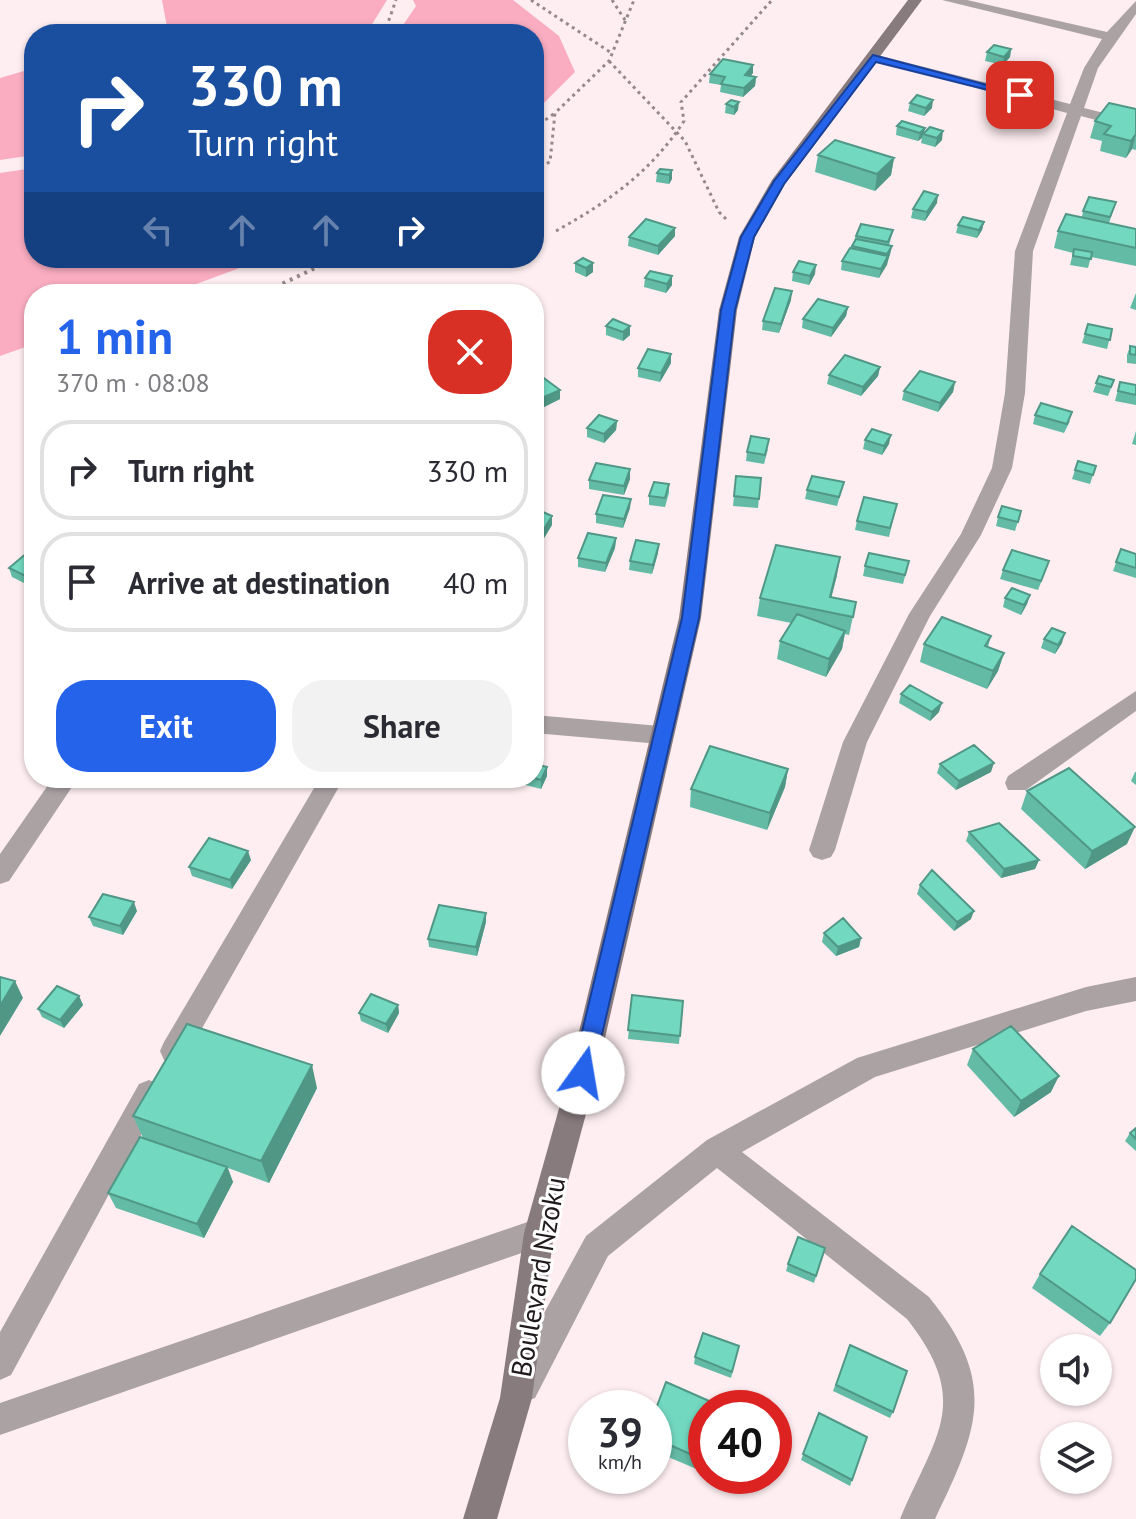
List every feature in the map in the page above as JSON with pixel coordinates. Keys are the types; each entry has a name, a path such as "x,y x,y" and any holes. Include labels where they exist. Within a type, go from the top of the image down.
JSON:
{"street":[{"name":"Boulevard Nzoku","path":"480,1519 516,1398 539,1233 583,1073 660,735 690,618 728,310 747,237 778,183 915,0"},
{"path":"949,0 1110,37"},
{"path":"822,850 855,742 920,614 971,535 1002,468 1015,393 1024,251 1091,68 1110,37 1136,5"},
{"path":"873,58 1136,126"},
{"path":"1017,783 1136,699"},
{"path":"544,725 660,735"},
{"path":"0,874 59,788"},
{"path":"0,1364 96,1186 326,788"},
{"path":"516,1398 597,1246 717,1150 867,1067 1086,999 1136,989"},
{"path":"717,1150 918,1308 938,1329 953,1359 961,1394 956,1439 917,1519"},
{"path":"0,1419 539,1233"}],"path":[{"path":"388,24 396,0"},
{"path":"531,0 610,52"},
{"path":"612,0 625,21"},
{"path":"544,121 609,61 610,52 634,0"},
{"path":"556,231 615,200 651,167 684,121 681,102 701,74 728,51 772,0"},
{"path":"609,61 685,141 719,212 747,237"},
{"path":"544,165 550,162 555,113"},
{"path":"282,284 315,268"}],"shaded area":[{"path":"162,0 387,0 372,24 166,24"},
{"path":"413,0 513,0 544,24 404,24 416,6"},
{"path":"544,24 559,36 575,72 544,103"},
{"path":"24,71 24,156 0,160 0,78"},
{"path":"24,169 24,268 240,268 196,284 24,284 24,348 0,356 0,173"}],"building":[{"path":"994,45 1011,49 1004,57 987,52"},
{"path":"723,59 753,65 745,75 756,77 744,88 721,84 725,77 710,74"},
{"path":"993,93 1004,96 1000,102 988,99"},
{"path":"917,95 933,100 926,108 910,103"},
{"path":"731,100 739,102 734,107 726,104"},
{"path":"1109,103 1136,109 1136,134 1131,141 1104,134 1111,126 1095,121"},
{"path":"902,121 925,128 920,133 897,126"},
{"path":"930,127 943,131 937,138 923,134"},
{"path":"835,140 894,158 877,174 818,155"},
{"path":"660,169 672,170 669,175 657,173"},
{"path":"924,191 938,195 927,212 913,209"},
{"path":"1089,197 1116,202 1110,217 1083,211"},
{"path":"1066,214 1136,229 1136,248 1058,231"},
{"path":"963,217 984,222 979,230 958,225"},
{"path":"646,219 675,228 658,246 629,237"},
{"path":"861,224 893,230 888,242 856,236"},
{"path":"856,239 892,246 887,254 852,246"},
{"path":"850,248 888,256 881,269 842,261"},
{"path":"1074,249 1092,252 1091,259 1073,256"},
{"path":"583,258 593,263 586,268 575,263"},
{"path":"799,261 816,265 810,276 793,272"},
{"path":"650,271 672,276 667,284 645,278"},
{"path":"775,288 792,291 781,324 763,321"},
{"path":"818,299 848,307 833,328 803,319"},
{"path":"613,319 630,326 623,332 606,326"},
{"path":"1088,324 1112,329 1110,340 1085,334"},
{"path":"1130,346 1136,347 1136,355 1130,354"},
{"path":"648,349 671,354 661,373 638,368"},
{"path":"845,355 880,367 863,387 829,375"},
{"path":"920,371 955,382 940,403 904,391"},
{"path":"1099,376 1114,380 1111,387 1096,383"},
{"path":"544,378 560,390 544,397"},
{"path":"1120,382 1136,385 1136,395 1118,391"},
{"path":"1041,403 1072,412 1067,424 1035,415"},
{"path":"599,415 617,421 604,434 587,428"},
{"path":"872,429 891,435 884,446 865,440"},
{"path":"751,436 769,439 765,455 747,452"},
{"path":"1078,461 1096,466 1093,475 1075,470"},
{"path":"596,463 630,469 624,486 589,480"},
{"path":"736,476 761,478 759,499 734,496"},
{"path":"812,476 844,482 839,497 807,490"},
{"path":"654,482 669,484 665,498 649,496"},
{"path":"603,495 631,499 624,519 596,514"},
{"path":"864,497 897,504 890,528 857,521"},
{"path":"1002,506 1021,511 1018,522 998,517"},
{"path":"544,512 552,516 544,529"},
{"path":"588,533 616,538 606,563 578,558"},
{"path":"636,540 659,544 653,565 630,561"},
{"path":"776,545 840,557 830,597 856,602 853,617 760,598"},
{"path":"1121,549 1136,554 1136,568 1116,562"},
{"path":"1012,550 1049,561 1041,581 1003,570"},
{"path":"869,553 909,561 905,575 865,566"},
{"path":"24,556 24,575 9,568"},
{"path":"1012,588 1030,595 1024,605 1005,598"},
{"path":"797,614 845,631 829,659 780,641"},
{"path":"942,617 991,636 985,646 1004,653 993,671 924,644"},
{"path":"1052,628 1065,633 1058,645 1044,639"},
{"path":"910,685 942,703 932,712 901,694"},
{"path":"974,745 994,763 959,781 940,764"},
{"path":"710,746 788,769 770,813 691,789"},
{"path":"1069,768 1135,827 1092,851 1027,791"},
{"path":"999,823 1039,860 1004,869 969,832"},
{"path":"209,838 248,851 230,880 189,867"},
{"path":"932,870 974,911 957,922 920,885"},
{"path":"103,894 134,902 120,926 89,917"},
{"path":"439,905 486,913 476,947 428,939"},
{"path":"843,918 861,938 838,947 824,933"},
{"path":"0,977 15,981 0,1006"},
{"path":"57,986 79,996 60,1020 38,1009"},
{"path":"371,994 398,1005 386,1024 359,1013"},
{"path":"632,995 683,1001 680,1036 628,1030"},
{"path":"187,1024 312,1065 261,1161 133,1116"},
{"path":"1011,1026 1059,1076 1021,1101 973,1049"},
{"path":"140,1137 227,1167 197,1224 108,1193"},
{"path":"1072,1226 1136,1270 1136,1279 1110,1323 1040,1274"},
{"path":"798,1237 825,1248 816,1276 788,1264"},
{"path":"703,1333 739,1346 732,1372 695,1357"},
{"path":"850,1345 907,1371 893,1412 836,1385"},
{"path":"666,1382 688,1392 688,1453 672,1446 672,1390 663,1390"},
{"path":"819,1413 867,1437 852,1480 803,1454"}],"route":[{"path":"583,1073 660,735 690,618 728,310 747,237 778,183 873,58 1020,95"}]}
